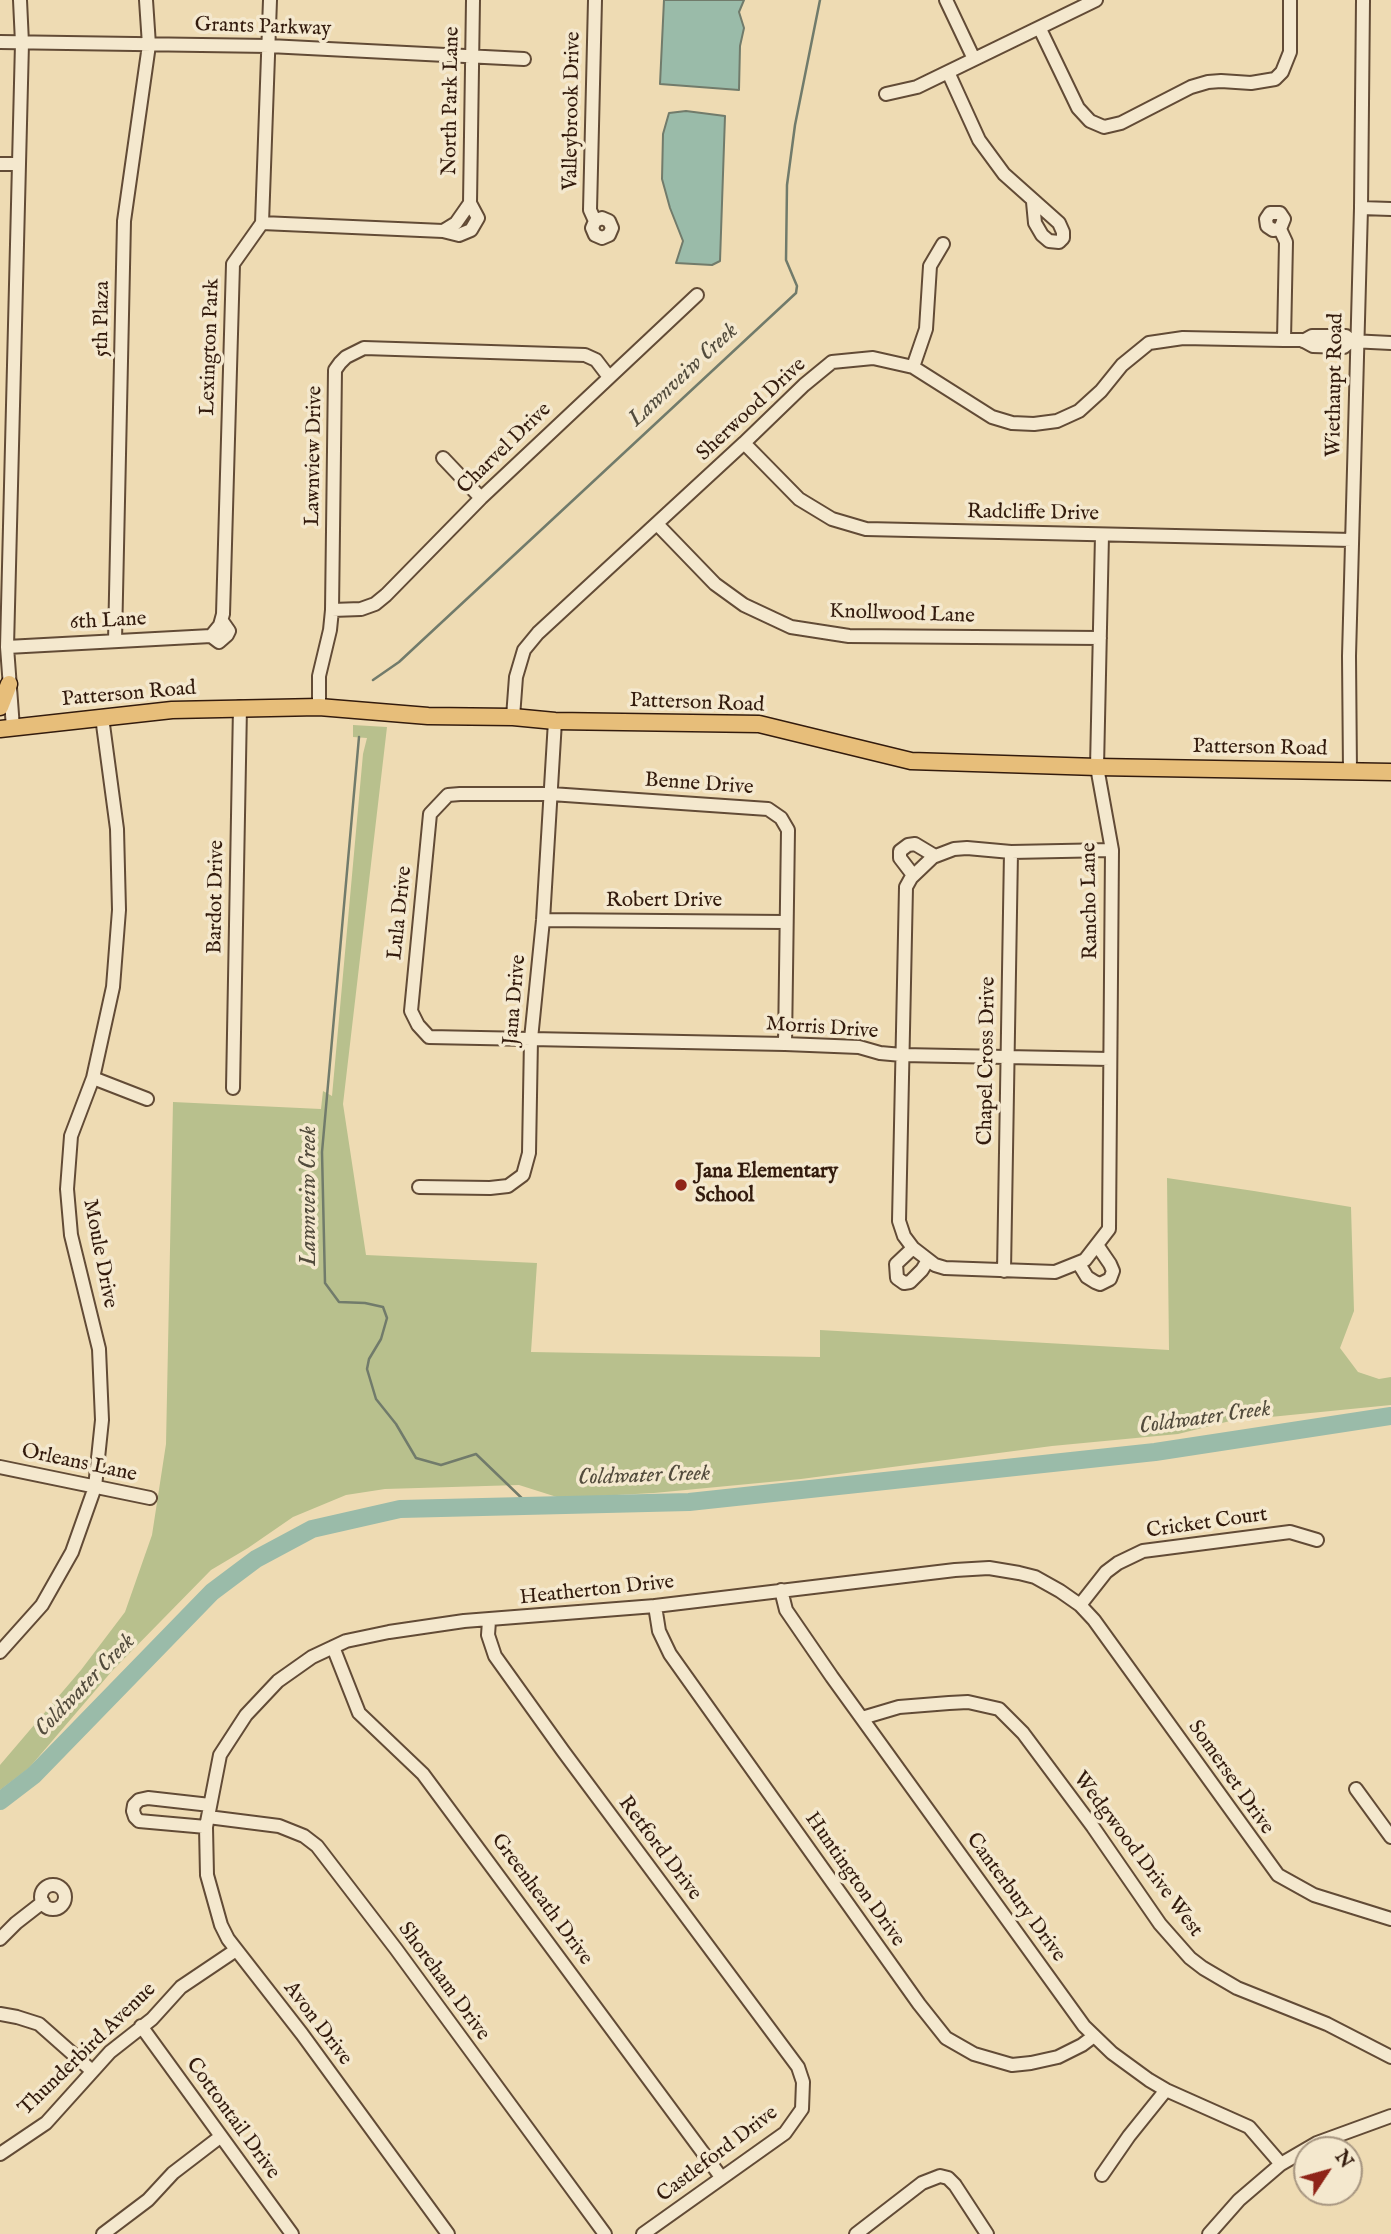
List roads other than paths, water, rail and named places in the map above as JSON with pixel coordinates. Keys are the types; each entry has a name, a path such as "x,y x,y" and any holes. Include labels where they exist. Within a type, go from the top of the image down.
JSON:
{"main road":[{"path":"0,707 9,684"},
{"name":"Patterson Road","path":"7,729 172,710 318,707 428,716 513,717 555,721 759,724 911,761 1391,772"}],"street":[{"path":"7,729 22,43 20,0"},
{"name":"5th Plaza","path":"115,641 124,221 149,45 146,0"},
{"path":"270,0 262,223 443,231"},
{"name":"North Park Lane","path":"443,231 459,235 471,230 478,218 470,203 472,0"},
{"name":"Valleybrook Drive","path":"595,0 590,210 595,221"},
{"path":"946,0 974,59"},
{"path":"886,94 906,91 1096,0"},
{"path":"1040,29 1083,116 1097,126 1112,126 1191,87 1221,81 1251,83 1275,79 1282,72 1290,52 1290,0"},
{"name":"Wiethaupt Road","path":"1350,772 1353,342 1361,208 1363,0"},
{"name":"Grants Parkway","path":"0,42 269,46 524,59"},
{"path":"948,72 987,152 1004,174 1033,202"},
{"path":"0,164 18,164"},
{"name":"North Park Lane","path":"443,231 456,223 470,203"},
{"path":"1361,208 1391,209"},
{"name":"Lexington Park","path":"211,636 222,621 233,264 262,223"},
{"path":"1280,229 1286,242 1284,340"},
{"path":"913,367 926,329 930,266 943,244"},
{"name":"Charvel Drive","path":"332,610 348,611 375,604 481,498 697,295"},
{"name":"Sherwood Drive","path":"513,717 516,677 524,650 538,633 832,362 873,358 913,367 992,417 1012,423 1034,424 1057,421 1079,411 1101,391 1122,365 1149,343 1183,338 1303,341 1312,336 1346,336 1353,342 1391,343"},
{"name":"Lawnview Drive","path":"318,707 319,676 329,637 332,610 335,370 346,357 364,348 585,355 596,360 609,377"},
{"name":"Radcliffe Drive","path":"744,443 799,499 832,519 866,528 1352,540"},
{"path":"443,458 481,498"},
{"name":"Knollwood Lane","path":"657,524 715,584 744,605 791,627 849,636 1100,638"},
{"name":"Rancho Lane","path":"1082,1262 1109,1229 1112,850 1097,767 1102,535"},
{"name":"6th Lane","path":"7,647 211,636"},
{"name":"Bardot Drive","path":"233,1088 240,707"},
{"name":"Moule Drive","path":"0,1652 42,1605 72,1552 95,1487 102,1420 99,1349 71,1235 67,1189 71,1136 93,1078 113,987 120,911 117,829 103,717"},
{"name":"Jana Drive","path":"419,1187 508,1186 523,1175 529,1153 531,1039 543,920 555,721"},
{"name":"Benne Drive","path":"551,794 768,809 781,818 788,830 785,1044"},
{"name":"Lula Drive","path":"531,1039 429,1037 418,1025 411,1011 430,814 448,795 551,794"},
{"path":"913,875 900,858 900,851 915,844 935,856"},
{"path":"1097,1245 1110,1264 1112,1275 1100,1284 1087,1277 1082,1262 1055,1272 945,1268 928,1260 913,1248 904,1236 900,1221 906,887 913,875 935,856 954,849 1011,852 1112,850"},
{"name":"Chapel Cross Drive","path":"1004,1271 1011,852"},
{"name":"Robert Drive","path":"543,920 785,922"},
{"name":"Morris Drive","path":"531,1039 785,1044 859,1047 902,1055 1110,1059"},
{"path":"93,1078 147,1099"},
{"path":"913,1248 896,1264 897,1278 904,1283 910,1282 928,1260"},
{"name":"Orleans Lane","path":"0,1467 150,1498"},
{"name":"Cricket Court","path":"1080,1605 1094,1585 1118,1563 1143,1551 1290,1532 1317,1540"},
{"name":"Heatherton Drive","path":"208,1817 220,1755 246,1715 278,1681 312,1657 346,1641 464,1621 655,1606 989,1568 1035,1577 1080,1605"},
{"name":"Canterbury Drive","path":"781,1590 786,1610 831,1677 1005,1919 1094,2036 1131,2068 1166,2090 1250,2127 1281,2164"},
{"name":"Somerset Drive","path":"1080,1605 1102,1630 1278,1875 1314,1895 1391,1919"},
{"name":"Huntington Drive","path":"655,1606 659,1632 670,1654 946,2038 974,2054 1012,2065 1058,2057 1094,2036"},
{"name":"Retford Drive","path":"489,1621 488,1635 495,1656 798,2067 804,2097"},
{"name":"Greenheath Drive","path":"333,1647 359,1713 423,1774 721,2177"},
{"name":"Wedgwood Drive West","path":"862,1717 899,1707 949,1703 976,1703 999,1709 1023,1733 1160,1924 1190,1958 1211,1974 1237,1988 1327,2024 1391,2057"},
{"path":"1356,1789 1391,1837"},
{"path":"148,1798 208,1817 139,1821 133,1811 139,1800 148,1798"},
{"name":"Avon Drive","path":"208,1817 205,1854 211,1895 221,1925 236,1950 302,2034 448,2234"},
{"name":"Shoreham Drive","path":"208,1817 279,1826 304,1836 317,1846 605,2234"},
{"path":"0,1939 43,1902"},
{"name":"Thunderbird Avenue","path":"0,2154 46,2123 91,2070 152,2019 181,1987 236,1950"},
{"path":"0,2014 39,2024 91,2070"},
{"name":"Cottontail Drive","path":"141,2026 292,2234"},
{"path":"1102,2175 1166,2090"},
{"name":"Castleford Drive","path":"643,2234 785,2133 802,2109 804,2097"},
{"path":"1209,2234 1239,2200 1281,2164 1329,2138 1391,2116"},
{"path":"103,2234 148,2200 173,2174 220,2137"},
{"path":"856,2234 922,2183 940,2176 948,2178 955,2185 986,2234"}],"waterway":[{"name":"Lawnveiw Creek","path":"373,680 399,662 796,293 797,286 786,260 787,185 795,125 820,0"},
{"name":"Lawnveiw Creek","path":"359,737 322,1152 325,1283 339,1302 383,1307 387,1318 367,1369 376,1399 396,1424 416,1458 441,1465 476,1454 530,1506"},
{"name":"Coldwater Creek","path":"0,1801 34,1775 212,1592 256,1559 312,1529 400,1509 689,1502 1155,1452 1391,1416"}],"place":[{"name":"Jana Elementary School","path":"681,1185"}]}
